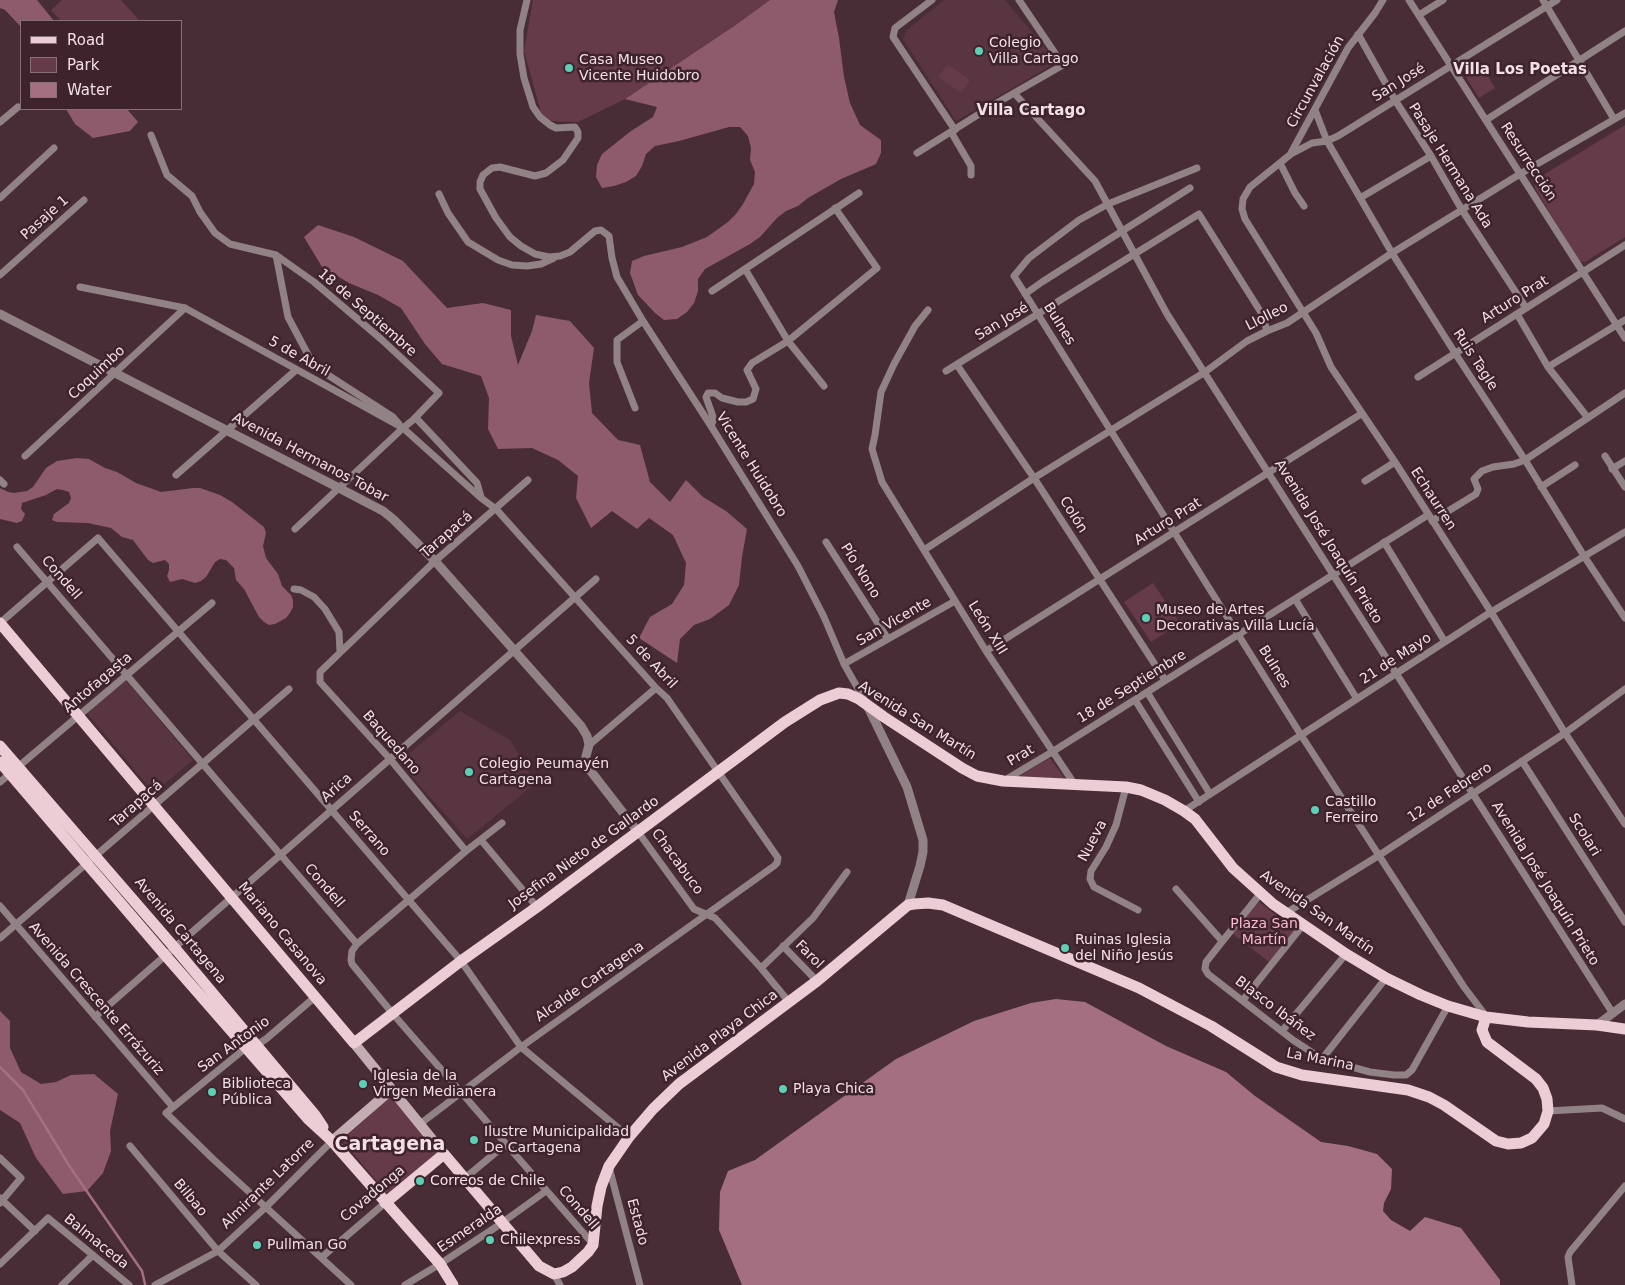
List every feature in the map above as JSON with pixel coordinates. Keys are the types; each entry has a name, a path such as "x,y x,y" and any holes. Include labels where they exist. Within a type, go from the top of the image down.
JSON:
{"main road":[{"name":"Mariano Casanova","path":"0,623 354,1043 502,1223 539,1266 554,1274"},
{"name":"Avenida San Martín","path":"835,694 844,693 854,696 977,776 1003,782 1126,788 1153,794 1184,811 1201,826 1233,868 1260,894 1346,954 1386,978 1421,995 1448,1006 1486,1016 1542,1024 1597,1025 1625,1028"},
{"name":"Josefina Nieto de Gallardo","path":"354,1043 461,961 537,907 785,722 820,700 835,694"},
{"name":"Avenida Cartagena","path":"0,746 14,770 92,860 174,947 252,1047"},
{"name":"Avenida Cartagena","path":"0,762 14,770"},
{"name":"Avenida Cartagena","path":"92,860 165,955 315,1115 332,1141 440,1264 453,1285"},
{"name":"La Marina","path":"908,905 928,903 943,905 1139,988 1185,1011 1268,1063 1285,1071 1408,1090 1429,1097 1444,1105 1496,1141 1502,1143 1520,1143 1532,1138 1544,1124 1548,1111"},
{"name":"Avenida Playa Chica","path":"593,1244 601,1188 609,1166 629,1137 679,1084 817,981 908,905"},
{"path":"1486,1016 1482,1030 1487,1042 1540,1084 1546,1094 1548,1111"},
{"name":"Almirante Latorre","path":"332,1141 391,1090"},
{"name":"Covadonga","path":"386,1203 444,1154"},
{"path":"554,1274 572,1267 588,1252 593,1244"}],"street":[{"path":"526,0 520,30 520,54 524,78 533,107 540,118 550,126 556,128 575,127 578,132 578,138 563,160 544,174 530,175 500,167 492,168 485,172 479,186 496,218 510,237 535,254 554,257"},
{"path":"932,0 895,28 893,37 953,131 971,166 972,175"},
{"path":"917,153 1063,65 1019,0"},
{"name":"Circunvalación","path":"1291,154 1334,72 1358,34 1383,0"},
{"name":"Resurrección","path":"1409,0 1625,338"},
{"path":"1419,15 1443,0"},
{"name":"San José","path":"1253,184 1291,154 1312,143 1327,141 1338,136 1545,3 1557,0"},
{"path":"1545,3 1614,119"},
{"path":"1486,120 1625,31"},
{"name":"Pasaje Hermana Ada","path":"1358,34 1395,100 1431,156 1462,210 1526,308"},
{"name":"Avenida José Joaquín Prieto","path":"1014,93 1095,181 1167,314 1612,1012"},
{"path":"0,122 18,107"},
{"name":"Ruis Tagle","path":"1315,110 1327,141 1392,254 1525,460 1584,556 1624,613"},
{"name":"Llolleo","path":"924,550 1034,478 1205,372 1247,342 1287,323 1462,210 1625,113"},
{"path":"151,136 167,175 192,196 200,212 215,233 230,244 276,255 288,316 314,366 393,417 403,428"},
{"path":"0,198 54,148"},
{"path":"1360,198 1431,156"},
{"path":"1280,163 1292,188 1304,206"},
{"path":"1108,204 1197,168"},
{"name":"Echaurren","path":"1253,184 1243,200 1242,209 1245,219 1320,341 1331,367 1395,462 1625,824"},
{"path":"1025,294 1190,188"},
{"path":"712,291 859,193"},
{"path":"439,194 448,213 468,242 498,260 512,265 527,266 541,264 554,257"},
{"name":"Pasaje 1","path":"0,275 84,200"},
{"name":"Bulnes","path":"1108,204 1079,220 1029,258 1014,276 1378,856 1486,1016"},
{"path":"711,426 714,421 706,397 708,393 715,393 722,398 738,402 754,399 756,389 747,370 752,363 788,341 876,268 835,208"},
{"name":"San José","path":"946,371 1199,214 1262,314 1267,331"},
{"name":"Vicente Huidobro","path":"554,257 570,252 595,231 601,230 607,233 610,239 617,277 798,566 824,617 844,664 868,706 906,787 923,840 920,866 908,905"},
{"name":"Arturo Prat","path":"1418,377 1625,245"},
{"name":"18 de Septiembre","path":"276,255 314,282 381,339 439,393 416,418"},
{"path":"745,269 788,341 824,386"},
{"name":"5 de Abril","path":"80,287 185,308 403,428 481,498 496,509 667,698 778,858 777,862"},
{"name":"Coquimbo","path":"25,456 185,308"},
{"name":"León XIII","path":"928,310 915,326 881,392 876,435 872,449 882,482 986,651 1075,785"},
{"path":"1516,314 1548,368 1588,418"},
{"name":"Avenida Hermanos Tobar","path":"1,317 116,373 383,511 435,561 581,726 587,736 589,745"},
{"path":"1548,368 1625,320"},
{"path":"636,408 617,362 617,340 643,321"},
{"name":"Colón","path":"956,364 1034,478 1165,680"},
{"path":"176,475 296,370"},
{"name":"18 de Septiembre","path":"1052,752 1384,542 1476,494 1478,489 1474,479 1482,471 1525,460 1625,393"},
{"name":"Arturo Prat","path":"986,651 1361,414"},
{"path":"296,529 416,418"},
{"name":"5 de Abril","path":"416,418 477,482 481,498"},
{"path":"1605,456 1625,487"},
{"path":"1612,469 1625,461"},
{"path":"1365,481 1395,462"},
{"path":"1542,487 1575,465"},
{"name":"Tarapacá","path":"340,652 435,561 528,480"},
{"name":"21 de Mayo","path":"1184,811 1491,612 1625,532"},
{"name":"Serrano","path":"47,582 98,538 461,961 521,1047 629,1137"},
{"name":"Pío Nono","path":"826,542 888,639"},
{"path":"1384,542 1445,642"},
{"name":"Condell","path":"17,547 357,944 351,956 352,964 460,1093 593,1244"},
{"name":"Arica","path":"95,1017 596,579"},
{"path":"0,623 47,582"},
{"path":"294,589 301,590 314,597 325,609 338,632 340,652"},
{"path":"1295,599 1357,699"},
{"name":"San Vicente","path":"844,664 955,601"},
{"name":"Antofagasta","path":"0,782 212,603"},
{"name":"Baquedano","path":"340,652 320,672 320,682 390,759 466,851"},
{"path":"589,745 656,688"},
{"name":"12 de Febrero","path":"1286,913 1378,856 1566,733 1625,689"},
{"name":"Tarapacá","path":"0,938 289,690"},
{"path":"1147,692 1210,794"},
{"path":"1135,700 1199,802"},
{"name":"Chacabuco","path":"589,745 586,765 694,909 715,918 789,1002"},
{"name":"Prat","path":"1003,782 1052,752"},
{"name":"Scolari","path":"1522,761 1625,922"},
{"name":"Nueva","path":"1126,788 1116,825 1106,847 1091,871 1090,880 1094,886 1138,910"},
{"path":"357,944 466,851 502,823"},
{"path":"481,840 537,907"},
{"name":"Alcalde Cartagena","path":"420,1124 521,1047 777,862"},
{"path":"761,968 813,918 847,872"},
{"path":"1176,889 1222,941"},
{"name":"Blasco Ibáñez","path":"1260,894 1206,962 1205,969 1208,974 1282,1031 1322,1059 1370,1072 1406,1075 1412,1070 1448,1006"},
{"name":"Avenida Crescente Errázuriz","path":"0,906 173,1107"},
{"path":"1243,1000 1303,925"},
{"name":"Farol","path":"783,946 817,981"},
{"path":"1282,1031 1346,954"},
{"path":"1322,1059 1386,978"},
{"name":"San Antonio","path":"266,1207 166,1113 242,1051 252,1047 315,997"},
{"path":"1597,1025 1625,1004"},
{"path":"1548,1111 1602,1108 1625,1119"},
{"name":"Almirante Latorre","path":"155,1285 218,1251 266,1207 332,1141"},
{"path":"465,1178 506,1144"},
{"name":"Bilbao","path":"130,1146 218,1251 256,1285"},
{"path":"0,1158 21,1178 1,1200 35,1231 0,1264"},
{"name":"Estado","path":"609,1166 640,1285"},
{"name":"Esmeralda","path":"405,1285 502,1223 546,1191"},
{"path":"1572,1285 1568,1257 1570,1252 1623,1191"},
{"name":"Covadonga","path":"322,1257 386,1203"},
{"path":"266,1207 351,1285"},
{"name":"Balmaceda","path":"35,1231 48,1218 129,1285"},
{"path":"62,1285 92,1255"},
{"path":"554,1274 560,1285"}],"shaded area":[{"path":"0,0 37,0 53,20 20,20 20,26 5,10 0,8"},
{"path":"770,0 838,0 834,12 850,103 860,125 881,140 881,153 876,164 841,179 798,206 786,211 760,237 705,269 698,279 698,291 694,303 687,312 677,319 664,320 638,295 630,273 632,261 644,256 682,247 707,237 736,214 754,184 755,172 750,160 751,148 748,136 740,127 729,127 655,146 646,154 636,176 614,186 602,188 596,177 597,165 602,154 631,131 653,117 657,107 625,99"},
{"name":"Colegio Villa Cartago","path":"944,0 1005,0 1057,62 956,121 903,39 907,30"},
{"path":"67,110 128,110 138,122 130,131 93,138 75,124"},
{"path":"318,225 354,237 403,261 447,308 483,303 511,310 511,336 518,365 532,331 536,315 570,321 594,348 589,383 592,413 618,440 640,445 650,482 670,502 686,480 703,497 726,511 747,529 739,585 729,605 710,619 694,625 680,639 677,663 639,638 650,617 672,604 684,585 686,563 673,535 649,518 637,529 612,511 591,528 576,498 578,476 558,460 532,448 498,449 488,429 489,398 481,376 442,364 425,344 401,308 378,295 349,283 322,267 304,237"},
{"path":"77,458 89,459 136,483 161,492 200,488 220,495 232,502 264,527 266,533 263,546 266,558 278,574 282,586 291,595 293,607 290,613 286,618 275,624 269,625 264,622 259,617 244,589 236,580 234,568 226,560 220,559 215,562 206,577 201,581 195,583 182,579 170,582 167,576 169,564 165,560 153,563 148,560 133,540 122,537 111,528 88,523 57,522 52,520 54,514 69,503 71,498 69,492 63,490 57,489 22,503 21,509 25,514 22,521 17,523 0,519 0,488 14,493 27,491 33,487 46,468 57,461"},
{"path":"125,679 193,760 154,793 86,712"},
{"name":"Colegio Peumayén Cartagena","path":"460,711 510,740 536,783 467,839 399,762"},
{"path":"0,1011 10,1021 10,1048 21,1072 41,1084 56,1082 71,1075 94,1074 118,1094 110,1131 111,1151 103,1173 87,1191 63,1194 36,1158 20,1123 0,1110"}],"green space":[{"path":"62,0 121,0 139,20 60,20 51,10"},
{"path":"533,0 770,0 625,99 578,122 551,121 542,116 524,51"},
{"path":"1480,63 1495,88 1479,98 1463,72"},
{"path":"948,64 970,80 961,93 938,77"},
{"path":"1625,125 1625,237 1585,262 1579,261 1535,188 1535,180"},
{"path":"1153,583 1180,623 1151,642 1124,602"},
{"path":"1050,758 1067,782 1013,780"},
{"name":"Plaza San Martín","path":"1258,901 1295,930 1269,962 1233,934"},
{"path":"392,1095 438,1152 387,1194 342,1140"}],"water":[{"path":"1056,999 1085,1002 1166,1046 1226,1072 1255,1096 1321,1142 1348,1146 1377,1154 1392,1169 1391,1189 1384,1203 1383,1211 1391,1220 1410,1231 1425,1217 1461,1228 1500,1280 1500,1285 742,1285 719,1230 720,1192 728,1171 755,1160 896,1059 974,1021 1031,1003"}],"waterway":[{"path":"0,1067 23,1090 70,1167 142,1271 145,1284"}],"place":[{"name":"Colegio Villa Cartago","path":"979,51"},
{"name":"Casa Museo Vicente Huidobro","path":"569,68"},
{"name":"Museo de Artes Decorativas Villa Lucía","path":"1146,618"},
{"name":"Colegio Peumayén Cartagena","path":"469,772"},
{"name":"Castillo Ferreiro","path":"1315,810"},
{"name":"Ruinas Iglesia del Niño Jesús","path":"1065,948"},
{"name":"Iglesia de la Virgen Medianera","path":"363,1084"},
{"name":"Playa Chica","path":"783,1089"},
{"name":"Biblioteca Pública","path":"212,1092"},
{"name":"Ilustre Municipalidad De Cartagena","path":"474,1140"},
{"name":"Correos de Chile","path":"420,1181"},
{"name":"Chilexpress","path":"490,1240"},
{"name":"Pullman Go","path":"257,1245"}],"district":[{"name":"Villa Los Poetas","path":"1520,70"},
{"name":"Villa Cartago","path":"1031,111"},
{"name":"Cartagena","path":"390,1145"}]}
